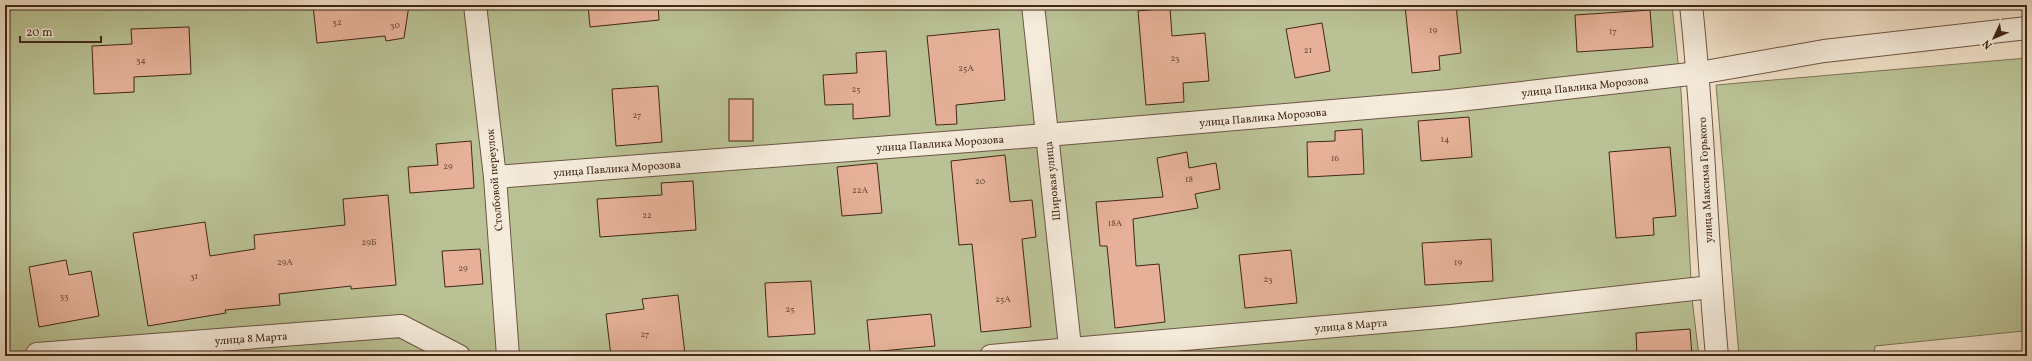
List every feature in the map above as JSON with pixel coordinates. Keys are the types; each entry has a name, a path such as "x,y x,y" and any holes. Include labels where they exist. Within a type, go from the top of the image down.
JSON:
{"street":[{"name":"Столбовой переулок","path":"475,5 495,177 508,356"},
{"name":"Широкая улица","path":"1033,5 1070,352"},
{"name":"улица Максима Горького","path":"1691,5 1699,73 1711,287 1717,356"},
{"name":"улица Павлика Морозова","path":"495,177 1048,135 1450,101 1699,73 1824,51 2027,28"},
{"name":"улица 8 Марта","path":"991,356 1070,352 1451,316 1711,287"},
{"name":"улица 8 Марта","path":"36,354 401,326 459,356"}],"green space":[{"path":"5,5 1672,5 1681,91 1692,299 1699,356 5,356"},
{"path":"2027,58 2027,347 2024,331 1875,346 1874,356 1739,356 1716,85"}],"building":[{"path":"313,5 409,5 404,38 386,41 385,36 317,43"},
{"path":"588,5 658,5 659,20 590,27"},
{"path":"1456,5 1461,53 1439,56 1440,70 1412,73 1405,6"},
{"path":"1170,8 1172,36 1205,33 1209,81 1183,83 1184,102 1146,105 1138,11"},
{"path":"1650,10 1653,47 1577,52 1575,15"},
{"path":"1322,23 1330,71 1295,78 1286,29"},
{"path":"189,27 191,74 134,77 134,92 94,94 92,46 132,44 131,29"},
{"path":"999,29 1005,100 956,105 957,124 936,125 927,36"},
{"path":"886,51 890,116 853,119 853,104 825,105 823,75 857,73 856,53"},
{"path":"658,86 662,142 616,146 612,89"},
{"path":"729,99 753,99 753,141 729,141"},
{"path":"1469,117 1472,157 1421,161 1418,121"},
{"path":"1362,129 1364,174 1308,177 1307,142 1335,141 1335,131"},
{"path":"471,141 474,188 410,193 408,167 438,165 436,144"},
{"path":"1670,147 1676,216 1653,218 1654,235 1616,238 1609,152"},
{"path":"1187,152 1189,168 1216,163 1220,189 1195,194 1198,208 1133,219 1136,266 1159,264 1165,322 1115,328 1107,246 1100,246 1096,202 1163,197 1157,158"},
{"path":"1005,155 1010,202 1032,200 1036,237 1022,239 1031,327 981,332 972,244 959,245 951,161"},
{"path":"877,163 882,213 842,216 837,167"},
{"path":"693,181 696,230 600,237 597,199 662,195 661,183"},
{"path":"388,195 396,285 351,289 351,286 279,294 280,305 225,310 226,313 148,326 133,233 205,222 210,256 255,249 254,235 345,225 343,199"},
{"path":"1491,239 1493,281 1425,285 1422,243"},
{"path":"480,249 483,284 445,287 442,251"},
{"path":"1291,250 1297,303 1245,308 1239,255"},
{"path":"66,260 69,275 91,271 99,316 39,327 29,267"},
{"path":"811,281 815,334 768,337 765,283"},
{"path":"678,295 685,354 611,356 606,314 644,309 642,299"},
{"path":"931,314 935,346 870,352 867,320"},
{"path":"1690,329 1692,356 1637,356 1636,333"}]}
